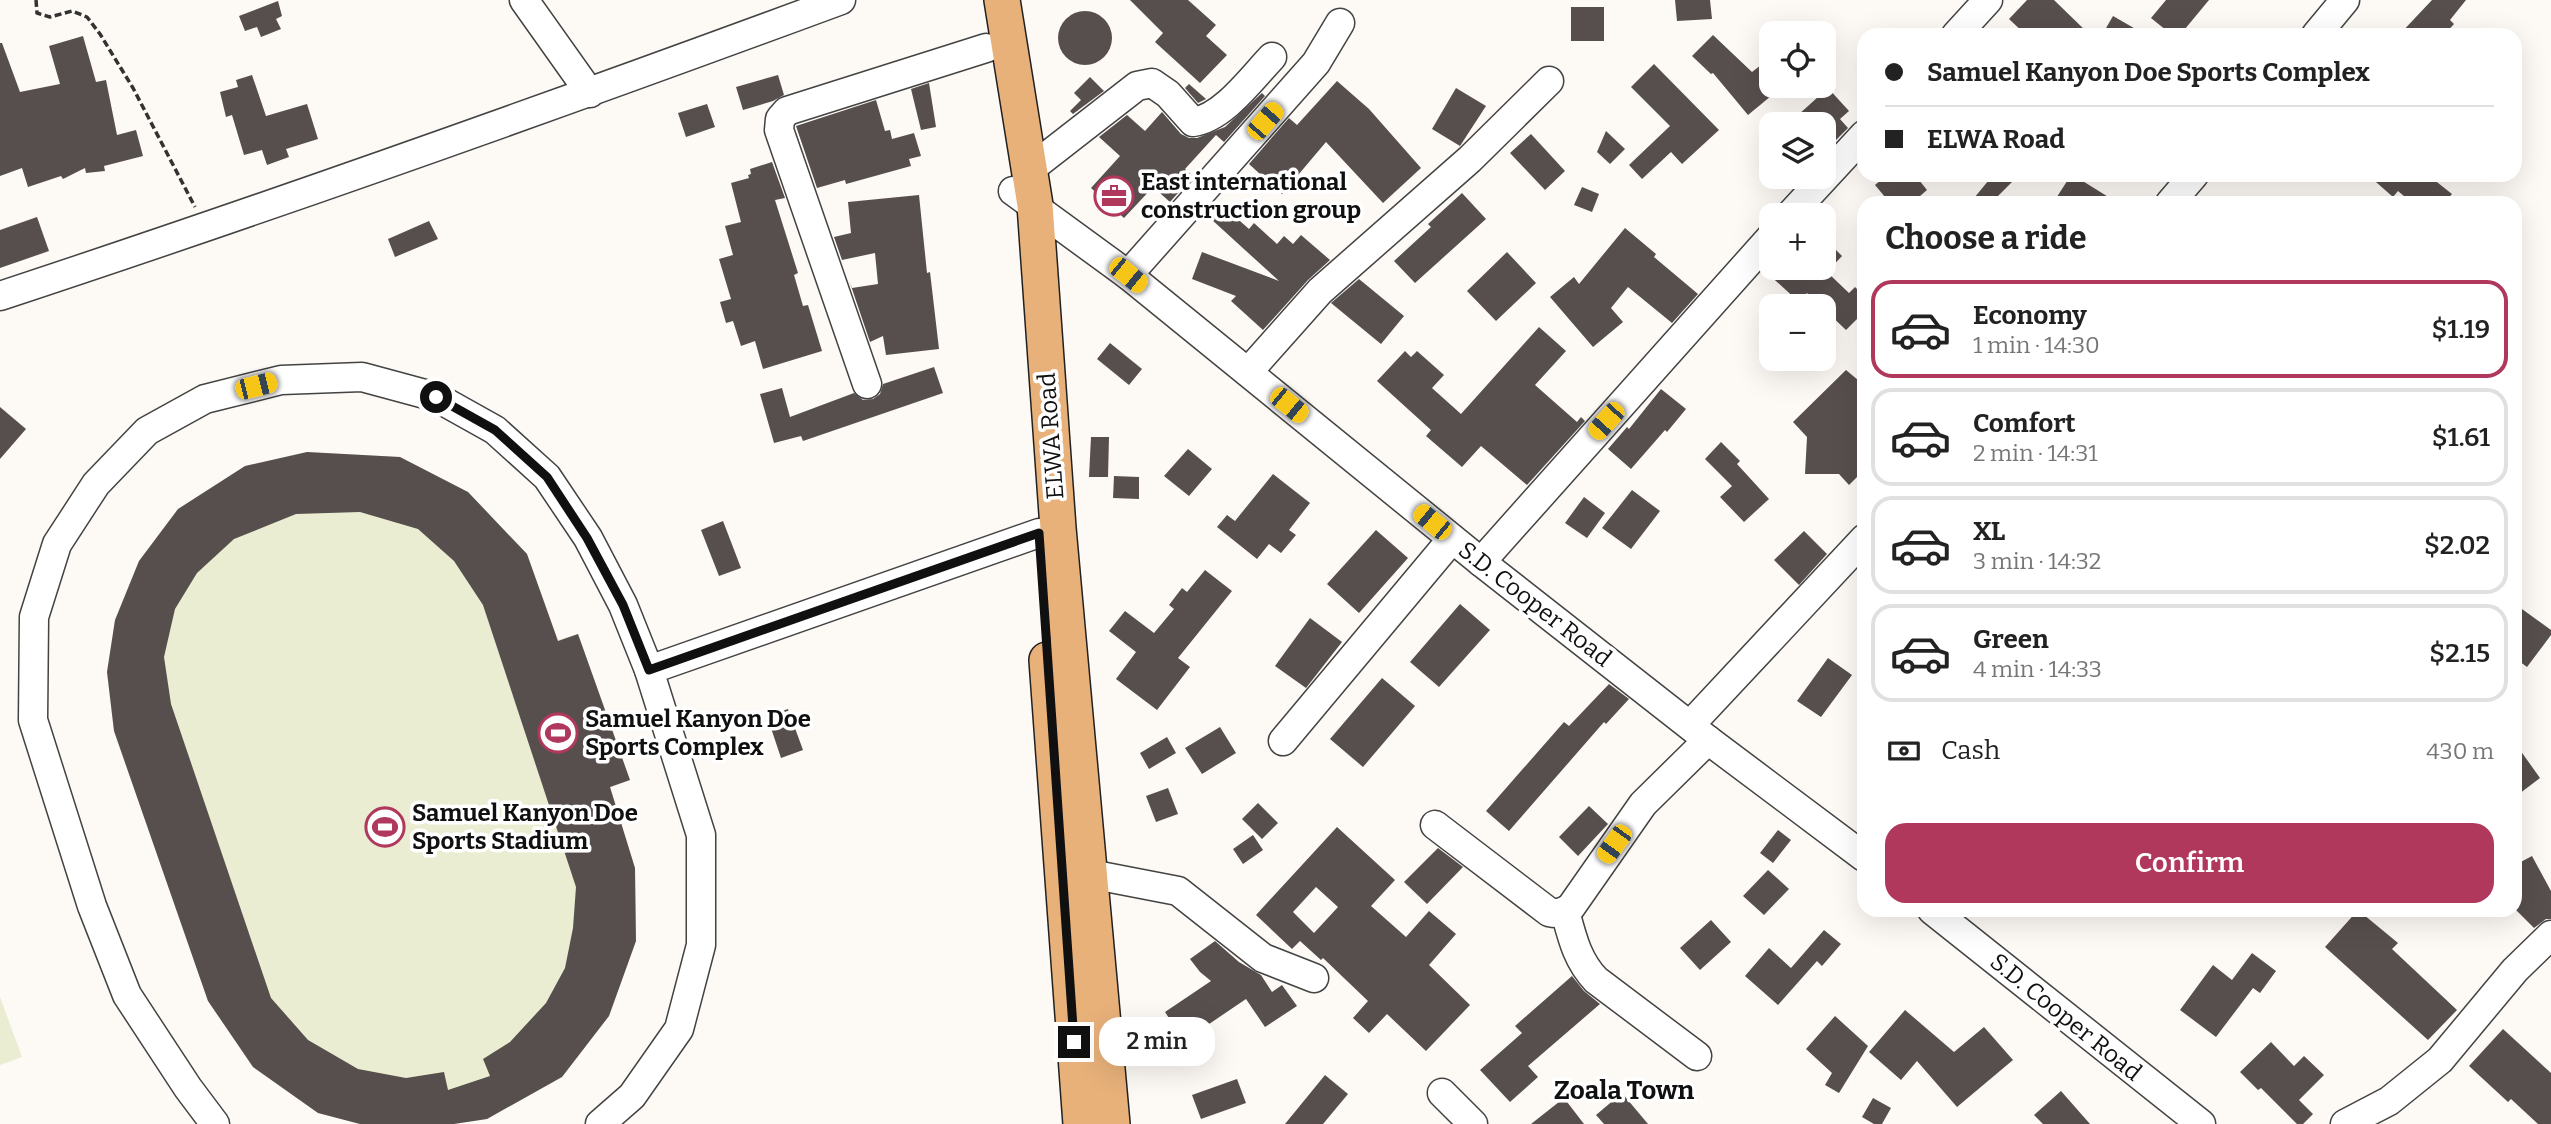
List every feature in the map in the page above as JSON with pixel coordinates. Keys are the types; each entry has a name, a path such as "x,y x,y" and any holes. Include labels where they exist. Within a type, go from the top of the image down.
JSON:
{"main road":[{"name":"ELWA Road","path":"977,0 986,48 1025,189 1039,533 1081,1124"},
{"name":"ELWA Road","path":"1002,0 1025,189 1112,1124"}],"street":[{"path":"524,0 590,93"},
{"path":"0,296 206,228 310,189 590,93 841,0"},
{"path":"1962,28 1988,0"},
{"path":"2322,28 2345,0"},
{"path":"1128,275 1316,63 1340,23"},
{"path":"867,384 779,130 779,119 787,111 986,48"},
{"path":"1025,189 1137,86 1152,83 1168,93 1193,122 1205,120 1220,111 1272,57"},
{"path":"1248,372 1320,291 1470,159 1549,81"},
{"path":"1801,203 1857,143"},
{"path":"2176,196 2188,182"},
{"name":"S.D. Cooper Road","path":"1025,189 1452,539 1699,733 1857,852"},
{"path":"1481,562 1759,250"},
{"path":"215,1124 127,995 92,906 33,720 34,617 57,544 96,484 147,431 205,399 281,380 362,377 436,397 495,430 547,477 587,538 623,605 649,670 701,835 701,945 679,1029 632,1096 600,1124"},
{"path":"649,670 1039,533"},
{"path":"1283,741 1452,539"},
{"path":"1435,825 1549,912 1565,911 1571,907 1643,804 1699,733 1857,547"},
{"path":"1090,874 1178,891 1263,958 1314,978"},
{"path":"1565,911 1576,952 1585,969 1697,1056"},
{"name":"S.D. Cooper Road","path":"1949,917 2201,1124"},
{"path":"2345,1124 2389,1101 2440,1060 2515,970 2551,935"},
{"path":"1442,1093 1473,1124"}],"path":[{"path":"36,0 37,13 50,17 72,11 87,17 100,34 133,88 206,228"}],"green space":[{"name":"Samuel Kanyon Doe Sports Stadium","path":"307,452 400,457 468,492 527,554 558,640 578,634 630,780 610,788 635,868 636,941 609,1016 562,1077 487,1119 360,1124 318,1113 253,1067 208,1001 114,731 107,672 115,620 139,561 178,509"},
{"path":"0,997 22,1057 0,1065"}],"building":[{"path":"1130,0 1188,0 1216,25 1206,36 1227,55 1200,83 1155,42 1163,33"},
{"path":"1675,0 1710,0 1712,19 1677,21"},
{"path":"2027,0 2054,0 2083,28 2019,28 2009,19"},
{"path":"2166,0 2209,0 2186,28 2163,28 2151,18"},
{"path":"2432,0 2466,0 2450,20 2454,24 2450,28 2406,28"},
{"path":"278,1 282,16 276,19 281,29 261,37 257,27 245,31 239,16"},
{"path":"1571,7 1604,7 1604,41 1571,41"},
{"path":"1085,11 1104,19 1112,38 1104,57 1085,65 1066,57 1058,38 1066,19"},
{"path":"2113,16 2134,28 2106,28"},
{"path":"1713,35 1752,72 1759,67 1759,98 1769,98 1748,115 1713,73 1692,56"},
{"path":"83,36 96,82 106,80 117,135 136,130 143,156 104,166 105,171 86,173 85,168 63,179 61,176 28,187 22,168 0,176 0,43 20,92 60,84 49,46"},
{"path":"1654,64 1719,130 1682,164 1671,152 1642,179 1629,165 1670,126 1631,87"},
{"path":"252,75 266,116 307,104 318,139 286,149 289,157 267,165 262,150 244,155 232,115 226,117 220,92 238,87 236,80"},
{"path":"778,75 784,95 743,110 736,87"},
{"path":"1090,77 1104,91 1073,114 1070,111 1081,100 1074,93"},
{"path":"1337,81 1369,109 1421,168 1383,203 1326,142 1282,194 1249,164 1289,118 1297,125"},
{"path":"929,83 936,127 921,130 911,89"},
{"path":"1189,84 1206,99 1198,103 1185,88"},
{"path":"1456,88 1486,106 1460,146 1432,129"},
{"path":"1262,93 1265,96 1224,142 1216,135 1185,169 1193,176 1170,202 1153,187 1124,218 1091,188 1120,156 1099,137 1127,115 1145,131 1162,112 1181,134 1197,138 1225,127"},
{"path":"1836,97 1849,111 1840,119 1848,128 1836,140 1836,112 1801,112 1817,98"},
{"path":"876,100 885,131 890,130 892,139 914,133 921,156 909,159 911,166 846,184 845,180 817,188 796,126"},
{"path":"707,104 715,127 686,137 678,113"},
{"path":"1606,131 1625,149 1610,164 1597,152"},
{"path":"1531,134 1565,171 1545,190 1510,153"},
{"path":"772,162 785,198 775,200 798,273 794,275 803,306 808,305 822,351 763,369 755,341 741,346 733,321 726,323 720,302 731,299 719,259 733,255 725,226 741,222 731,183 749,178 750,169"},
{"path":"1879,182 1921,182 1927,190 1920,196 1884,196 1875,185"},
{"path":"1987,182 2012,182 1998,196 1976,196"},
{"path":"2066,182 2084,182 2107,196 2058,196"},
{"path":"2376,182 2437,182 2452,194 2404,196 2398,191 2392,196"},
{"path":"1582,187 1599,194 1592,212 1574,205"},
{"path":"1462,193 1486,219 1415,283 1394,261 1431,227 1428,224"},
{"path":"919,195 927,273 930,272 939,349 886,355 883,336 870,342 849,280 852,288 878,284 875,253 842,260 834,237 851,233 848,202"},
{"path":"1223,206 1249,229 1254,223 1277,244 1284,236 1293,244 1301,235 1330,260 1263,330 1231,301 1236,296 1192,279 1202,252 1279,281 1211,219"},
{"path":"37,217 49,251 0,268 0,230"},
{"path":"429,221 438,239 395,257 388,239"},
{"path":"1625,228 1698,294 1672,323 1628,287 1611,308 1623,322 1593,347 1550,297 1574,277 1579,284"},
{"path":"1836,250 1842,256 1836,262"},
{"path":"1507,252 1536,283 1496,321 1467,291"},
{"path":"1359,279 1404,316 1381,344 1331,303"},
{"path":"1775,280 1835,280 1849,293 1855,287 1857,319 1846,330 1836,320 1836,294 1790,294"},
{"path":"1539,327 1566,351 1535,385 1577,422 1581,417 1585,421 1527,485 1481,446 1462,467 1426,436 1431,430 1377,381 1405,351 1411,357 1417,351 1444,375 1432,388 1461,414"},
{"path":"1110,343 1142,369 1129,385 1097,359"},
{"path":"934,367 943,393 803,441 801,436 774,443 760,394 782,388 790,417 854,393 863,400 873,399 880,394 883,384"},
{"path":"1846,370 1857,379 1857,477 1849,485 1839,474 1805,474 1807,437 1793,422"},
{"path":"1661,389 1686,409 1631,469 1608,449 1627,427 1629,429"},
{"path":"0,407 26,429 0,459"},
{"path":"1091,437 1109,437 1108,477 1089,477"},
{"path":"1721,442 1740,461 1737,464 1769,499 1744,522 1720,497 1732,486 1705,459"},
{"path":"1188,449 1212,469 1189,496 1164,476"},
{"path":"307,452 400,457 468,492 527,554 558,641 578,634 630,780 610,787 635,868 636,941 609,1016 562,1077 487,1119 454,1124 360,1124 318,1113 253,1067 208,1001 114,731 107,672 115,620 139,561 178,509 245,466","holes":["360,512 418,529 454,561 483,605 576,887 573,928 565,968 546,1003 510,1042 483,1059 490,1076 448,1090 444,1072 406,1078 358,1069 308,1040 271,998 171,704 164,657 175,609 197,573 234,539 296,514"]},
{"path":"1273,474 1310,503 1289,530 1296,535 1281,553 1269,544 1257,559 1217,527 1227,515 1235,521"},
{"path":"1114,476 1139,477 1139,499 1113,498"},
{"path":"1632,490 1660,511 1631,549 1602,528"},
{"path":"1584,497 1605,513 1587,538 1565,523"},
{"path":"723,521 741,568 719,576 701,530"},
{"path":"1376,530 1408,558 1359,613 1327,584"},
{"path":"1804,531 1827,554 1799,585 1774,560"},
{"path":"1205,570 1232,591 1178,658 1190,667 1157,710 1116,679 1136,652 1109,631 1125,611 1154,633 1174,609 1169,605 1182,588 1187,592"},
{"path":"1460,604 1490,630 1439,687 1410,662"},
{"path":"2522,609 2551,630 2551,635 2527,667 2522,663"},
{"path":"1310,618 1342,642 1306,688 1275,666"},
{"path":"1828,658 1852,675 1821,717 1797,701"},
{"path":"1382,678 1415,706 1363,767 1330,739"},
{"path":"1609,684 1629,699 1606,724 1604,722 1509,831 1486,811 1564,722 1569,726"},
{"path":"788,709 803,750 781,758 767,716"},
{"path":"1220,727 1236,753 1202,774 1185,748"},
{"path":"1167,737 1176,753 1149,769 1140,753"},
{"path":"2522,753 2540,778 2522,792"},
{"path":"1168,788 1178,814 1156,822 1146,796"},
{"path":"1258,803 1278,823 1262,839 1242,819"},
{"path":"1589,806 1608,824 1578,856 1559,837"},
{"path":"1337,827 1395,880 1371,906 1406,937 1429,911 1456,934 1429,965 1470,1005 1426,1051 1387,1014 1369,1033 1353,1018 1368,1001 1323,958 1321,960 1300,941 1292,949 1256,915","holes":["1316,887 1338,907 1314,933 1293,912"]},
{"path":"1778,830 1791,840 1773,863 1760,853"},
{"path":"1253,835 1263,850 1243,864 1233,849"},
{"path":"1438,848 1463,867 1427,904 1404,882"},
{"path":"2532,856 2551,891 2551,919 2546,919 2534,928 2522,916 2522,861"},
{"path":"1768,870 1789,889 1764,915 1743,896"},
{"path":"2352,917 2366,917 2398,943 2392,949 2457,1010 2428,1040 2325,947"},
{"path":"1711,920 1731,942 1700,970 1680,948"},
{"path":"1824,930 1841,944 1822,966 1817,961 1778,1005 1745,976 1769,948 1791,968"},
{"path":"1215,941 1239,962 1261,975 1272,992 1282,985 1297,1006 1265,1027 1246,999 1184,1041 1165,1012 1211,981 1190,959"},
{"path":"2252,953 2276,971 2260,993 2253,988 2216,1037 2180,1010 2213,965 2232,980"},
{"path":"1572,976 1584,991 1600,1004 1528,1066 1538,1077 1510,1102 1480,1070 1522,1033 1515,1026"},
{"path":"1905,1010 1954,1052 1984,1027 2013,1060 1957,1107 1917,1061 1901,1080 1869,1052"},
{"path":"1835,1016 1868,1046 1839,1093 1825,1085 1832,1073 1806,1049"},
{"path":"2503,1029 2551,1073 2551,1124 2538,1124 2511,1099 2508,1102 2469,1066"},
{"path":"2271,1042 2294,1066 2304,1056 2324,1075 2299,1100 2313,1114 2303,1124 2297,1124 2261,1088 2258,1090 2240,1072"},
{"path":"1325,1075 1348,1094 1323,1124 1285,1124"},
{"path":"1237,1079 1246,1103 1201,1119 1192,1095"},
{"path":"2061,1091 2090,1124 2043,1124 2034,1115"},
{"path":"1622,1093 1648,1124 1604,1124 1596,1115"},
{"path":"1564,1098 1584,1124 1531,1124"},
{"path":"1873,1098 1891,1108 1882,1124 1874,1124 1862,1117"}],"place":[{"name":"East international construction group","path":"1114,196"},
{"name":"Samuel Kanyon Doe Sports Complex","path":"558,733"},
{"name":"Samuel Kanyon Doe Sports Stadium","path":"385,827"}],"district":[{"name":"Zoala Town","path":"1624,1090"}],"route":[{"path":"436,397 495,430 547,477 587,538 623,605 649,670 1039,533 1074,1042"}]}
